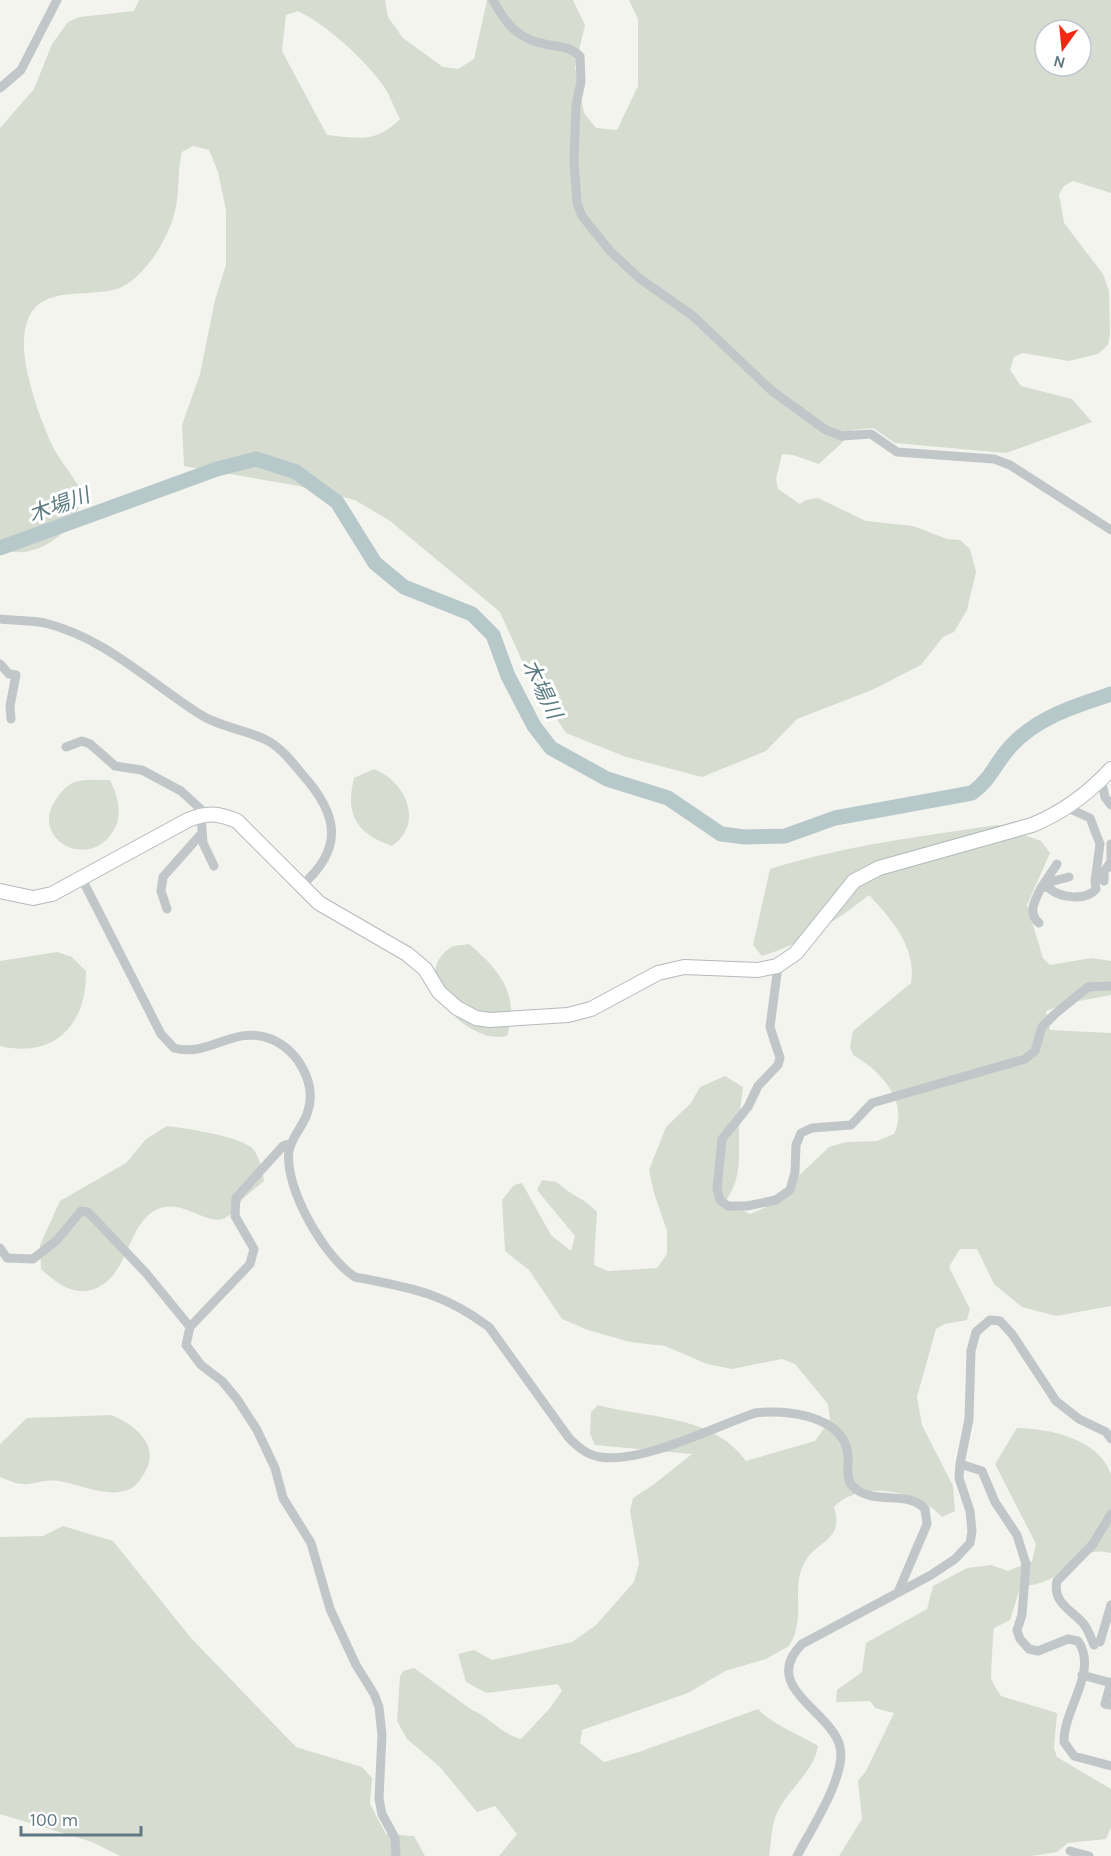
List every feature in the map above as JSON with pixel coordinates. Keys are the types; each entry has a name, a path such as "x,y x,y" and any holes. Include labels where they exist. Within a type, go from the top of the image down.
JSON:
{"street":[{"path":"0,88 21,70 57,0"},
{"path":"493,0 505,21 524,39 572,49 580,56 581,82 576,105 573,161 577,203 582,216 610,251 639,278 693,316 772,391 826,430 842,436 872,434 897,452 994,459 1010,465 1110,527"},
{"path":"0,619 44,623 83,636 112,653 200,715 231,729 270,741 322,797 333,826 329,853 319,870 301,886"},
{"path":"0,664 9,674 16,675 10,706 11,719"},
{"path":"66,747 82,741 90,744 115,766 142,770 181,791 203,814 203,843 214,866"},
{"path":"0,891 33,898 52,894 203,814 220,814 237,821 301,886 340,917 407,954 425,969 440,992 457,1008 476,1018 490,1020 568,1015 591,1009 658,973 684,967 758,970 778,966 796,953 854,881 879,868 1032,825 1068,808 1111,769"},
{"path":"1101,779 1105,797 1111,805"},
{"path":"1046,887 1057,895 1068,897 1093,893 1096,889 1100,844 1090,818 1068,808"},
{"path":"167,909 161,891 164,877 202,833"},
{"path":"1104,881 1104,872 1110,862 1111,844"},
{"path":"1098,858 1110,862"},
{"path":"1039,923 1034,918 1032,910 1057,864"},
{"path":"1046,887 1050,882 1069,877"},
{"path":"82,879 161,1034 174,1048 186,1052 243,1034 256,1035 273,1040 287,1049 305,1069 310,1103 307,1114 291,1143 289,1162 294,1182 313,1228 336,1261 355,1277 435,1294 489,1327 569,1438 584,1451 599,1457 626,1459 755,1413 777,1410 825,1422 841,1438 848,1453 848,1475 854,1489 872,1497 911,1500 926,1509 927,1524 899,1590"},
{"path":"778,966 770,1027 780,1058 778,1065 758,1086 748,1107 722,1139 717,1189 720,1200 728,1206 747,1206 776,1200 790,1190 795,1172 796,1145 801,1133 812,1128 851,1125 872,1103 1025,1059 1035,1051 1042,1027 1056,1013 1088,987 1111,986"},
{"path":"291,1143 283,1146 236,1198 235,1216 254,1250 250,1263 190,1327 186,1345 194,1357 222,1381 257,1430 275,1468 283,1498 311,1543 330,1609 379,1707 382,1735 379,1799 382,1814 395,1838 396,1856"},
{"path":"0,1248 7,1258 33,1259 57,1240 81,1211 88,1212 146,1273 190,1327"},
{"path":"797,1856 837,1775 841,1747 834,1732 790,1683 789,1669 795,1653 802,1644 899,1590 931,1575 955,1559 970,1544 972,1531 970,1511 959,1478 969,1419 971,1351 976,1332 990,1320 1000,1321 1012,1334 1056,1401 1079,1419 1106,1432 1111,1439"},
{"path":"960,1464 982,1471 995,1502 1017,1535 1026,1564 1022,1616 1017,1630 1020,1639 1029,1649 1038,1651 1068,1639 1078,1641 1084,1650 1086,1662 1067,1716 1064,1742 1074,1756 1111,1766"},
{"path":"1097,1643 1085,1625 1058,1600 1055,1588 1057,1581 1093,1544 1111,1514"},
{"path":"1097,1643 1111,1605"},
{"path":"1084,1650 1097,1643 1111,1645"},
{"path":"1082,1675 1111,1683 1105,1704 1111,1705"},
{"path":"1070,1851 1089,1856"}],"shaded area":[{"path":"139,0 385,0 388,17 403,38 443,67 458,69 474,59 487,0 573,0 585,25 575,67 584,113 596,128 617,130 638,86 638,19 629,0 1111,0 1111,193 1073,181 1064,186 1059,194 1064,223 1103,274 1109,291 1110,335 1108,345 1098,354 1069,361 1023,353 1014,357 1010,370 1021,386 1072,399 1092,422 1006,453 895,443 873,428 853,430 819,464 793,455 782,454 776,479 778,489 800,504 806,500 818,498 866,521 913,526 947,539 960,540 970,549 976,572 967,610 954,632 943,637 921,665 872,690 797,719 766,751 702,777 626,757 566,733 532,683 500,612 390,521 355,500 299,486 184,466 182,425 200,374 215,300 226,265 226,210 218,172 209,150 193,146 182,152 177,199 166,236 142,271 129,283 113,290 68,294 43,301 27,322 24,353 34,399 51,443 78,485 80,500 78,511 72,521 64,531 45,546 20,552 0,551 0,128 34,89 52,44 68,22 79,17 134,11","holes":["298,11 333,34 375,75 400,119 391,127 366,138 327,135 282,51 286,15"]},
{"path":"374,769 395,783 403,793 407,804 409,815 407,827 402,837 392,846 362,829 353,812 351,802 354,778"},
{"path":"110,780 119,813 112,833 101,844 88,849 75,849 64,844 55,836 50,825 50,812 59,795 69,785 78,781"},
{"path":"998,825 1041,841 1050,853 1027,905 1043,958 1050,965 1091,958 1111,961 1111,995 1068,1003 1046,1011 1050,1030 1111,1033 1111,1306 1056,1316 1022,1307 994,1284 977,1249 960,1249 949,1267 970,1309 967,1320 945,1324 936,1329 917,1397 922,1425 953,1486 955,1511 942,1517 919,1500 889,1491 858,1493 845,1498 834,1507 836,1526 833,1533 812,1553 802,1568 798,1585 798,1621 789,1646 766,1659 725,1671 688,1693 582,1730 580,1743 604,1762 639,1752 758,1709 779,1725 818,1746 811,1765 779,1809 772,1832 769,1856 499,1856 517,1834 495,1806 477,1812 440,1767 407,1739 397,1721 400,1676 403,1671 414,1668 502,1730 521,1739 550,1708 562,1691 558,1684 486,1693 466,1682 458,1654 474,1650 492,1660 572,1642 596,1625 634,1582 639,1563 630,1511 633,1498 692,1454 595,1445 590,1434 591,1412 598,1405 698,1426 716,1434 746,1461 815,1441 830,1420 828,1404 795,1364 782,1359 732,1369 707,1364 665,1346 630,1342 588,1330 562,1319 529,1270 505,1251 502,1200 514,1185 522,1183 551,1235 571,1251 575,1236 537,1190 542,1180 557,1182 597,1212 594,1265 608,1271 657,1268 667,1254 667,1231 649,1170 666,1127 691,1103 700,1087 725,1076 743,1087 739,1122 738,1170 734,1186 725,1202 750,1214 766,1207 829,1147 846,1142 877,1141 894,1134 898,1122 898,1110 890,1088 873,1069 853,1055 850,1047 853,1031 911,983 912,970 906,946 894,924 869,895 819,930 791,945 762,956 753,945 770,869 854,848"},
{"path":"469,944 490,964 505,984 511,1008 507,1036 491,1036 474,1031 447,1007 438,991 435,975 438,961 450,948"},
{"path":"57,952 72,957 86,971 81,1007 74,1021 52,1042 20,1049 0,1046 0,961"},
{"path":"167,1126 213,1134 247,1145 257,1156 264,1181 228,1216 221,1219 204,1217 175,1207 164,1207 154,1211 138,1229 114,1274 94,1289 72,1290 52,1279 41,1269 40,1245 60,1201 126,1163 146,1139"},
{"path":"111,1415 136,1430 143,1437 150,1453 144,1474 130,1489 121,1492 103,1492 58,1481 22,1484 0,1477 0,1444 27,1418"},
{"path":"1017,1428 1044,1431 1072,1438 1095,1452 1105,1462 1111,1474 1111,1553 1101,1551 1084,1555 1048,1580 1020,1588 1010,1620 994,1628 991,1678 1001,1696 1057,1713 1054,1748 1057,1757 1111,1789 1111,1827 1106,1839 1068,1843 1057,1852 1032,1856 839,1856 862,1819 858,1781 866,1771 894,1713 875,1708 870,1701 836,1702 837,1690 862,1672 866,1643 927,1609 933,1586 967,1568 991,1565 1008,1571 1032,1561 1036,1544 995,1464"},
{"path":"63,1526 113,1541 191,1638 296,1747 362,1767 372,1778 370,1804 386,1834 414,1836 425,1856 120,1856 92,1842 0,1814 0,1537 43,1536"}],"waterway":[{"name":"木場川","path":"0,548 217,469 256,459 296,472 337,502 375,563 404,587 472,614 493,635 508,676 534,726 551,748 607,779 668,798 721,834 745,837 785,836 835,818 972,793 989,777 1010,747 1032,728 1056,714 1111,694"}]}
